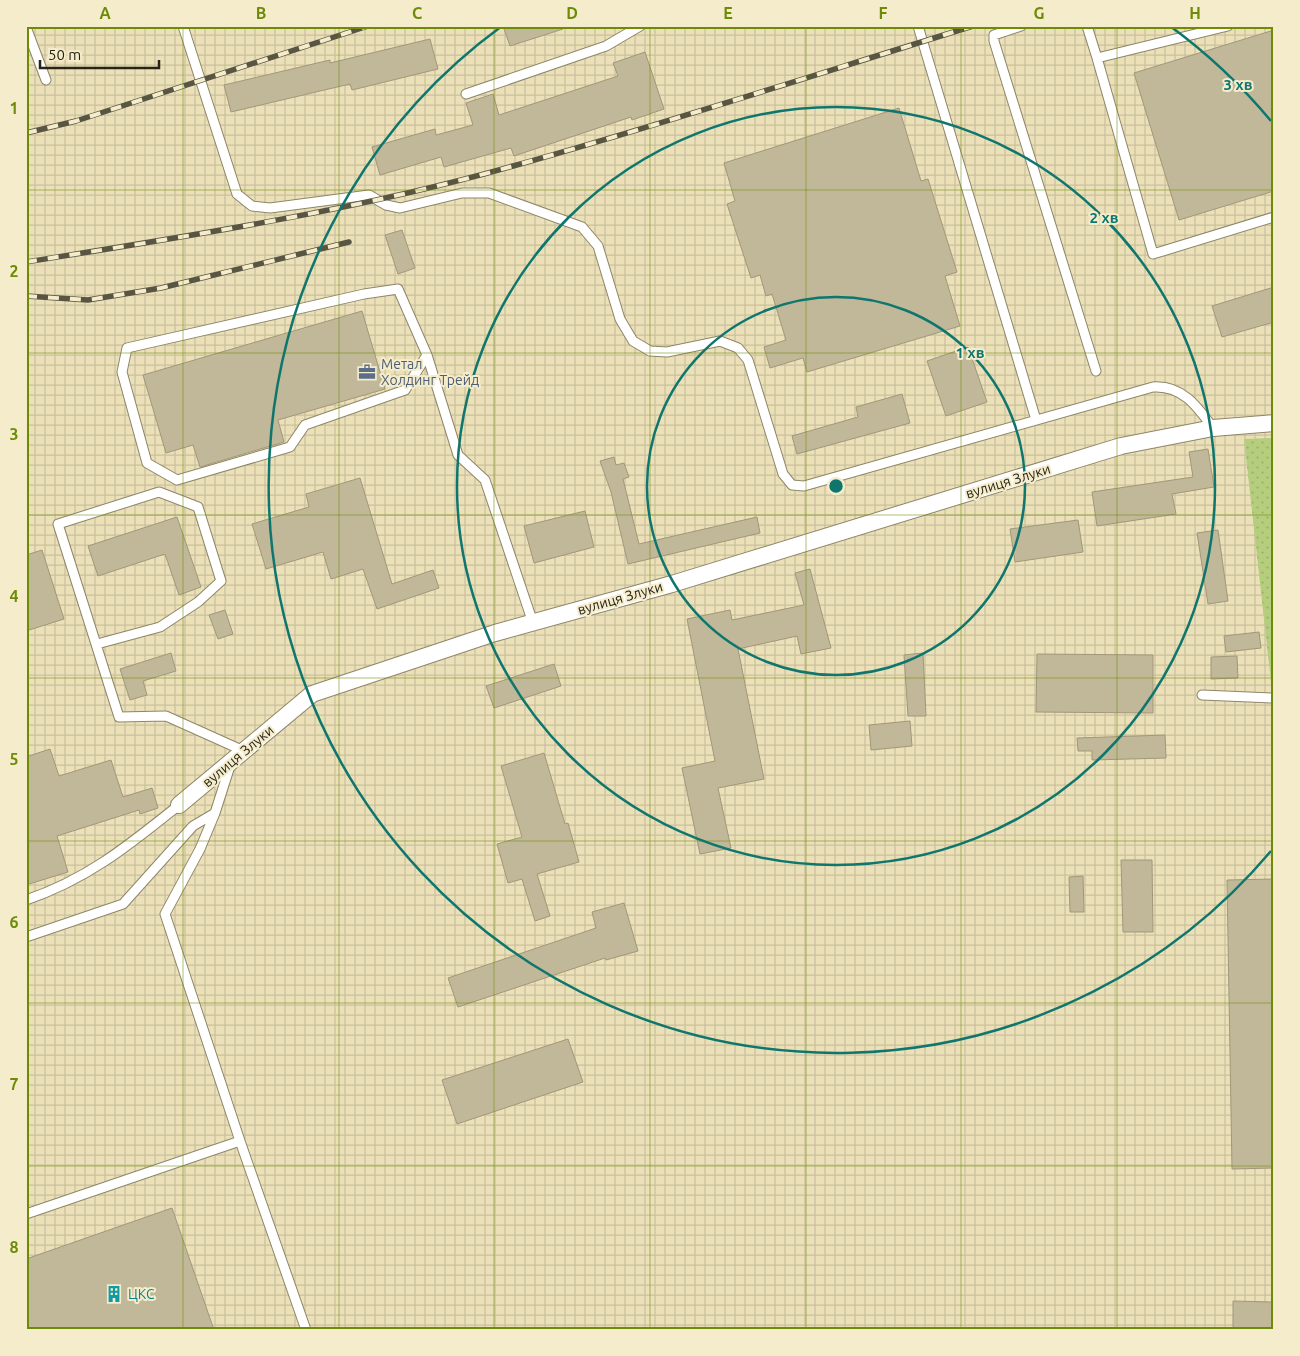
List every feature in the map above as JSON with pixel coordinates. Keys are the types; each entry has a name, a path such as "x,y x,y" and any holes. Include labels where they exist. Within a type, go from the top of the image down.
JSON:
{"street":[{"name":"вулиця Злуки","path":"179,805 312,694 533,623 682,581 1121,446 1213,428 1274,423"}],"lane":[{"path":"182,26 237,194 252,206 270,208 369,195 386,204 400,208 462,193 489,193 582,227 598,246 620,319 633,341 650,351 667,352 720,341 738,348 748,360 783,474 792,485 804,486 1153,386 1166,386 1179,391 1193,402 1213,428"},
{"path":"466,94 606,46 640,26"},
{"path":"918,26 1036,420"},
{"path":"1021,26 994,34 994,41 1096,371"},
{"path":"1087,26 1153,254 1274,217"},
{"path":"1097,58 1228,26"},
{"path":"26,27 46,80"},
{"path":"427,355 405,390 305,425 290,447 177,480 147,463 122,372 127,348 364,294 398,289 427,355 458,455 485,480 533,623"},
{"path":"97,644 160,627 198,602 221,580 198,507 159,492 58,524 119,717 166,716 238,756 200,849 165,914 240,1141 306,1330"},
{"path":"1202,695 1274,698"},
{"name":"вулиця Злуки","path":"26,900 71,882 116,856 179,805"},
{"path":"26,937 123,904 193,826 215,813"},
{"path":"26,1214 240,1141"}],"shaded area":[{"path":"26,26 1274,26 1274,1330 26,1330"}],"green space":[{"path":"1274,438 1274,682 1271,682 1244,439"}],"building":[{"path":"503,26 562,26 563,29 510,46"},
{"path":"1274,30 1274,191 1179,220 1134,73"},
{"path":"430,39 438,69 352,90 350,84 231,112 224,85 330,60 330,63"},
{"path":"645,52 664,109 632,120 631,117 514,156 511,148 444,167 441,157 380,175 372,147 435,129 436,135 473,125 466,103 493,94 499,115 618,76 613,63"},
{"path":"899,108 921,181 928,179 957,272 945,276 960,326 807,372 803,358 770,368 764,347 786,340 772,294 766,296 760,275 751,278 727,204 735,201 724,163"},
{"path":"402,230 415,268 398,274 385,235"},
{"path":"1274,287 1274,322 1222,337 1212,306"},
{"path":"362,311 385,389 278,420 284,442 200,467 193,445 166,453 143,375"},
{"path":"968,347 987,402 946,416 927,361"},
{"path":"902,394 910,423 797,454 792,436 858,417 856,407"},
{"path":"1208,449 1214,487 1172,494 1176,514 1097,526 1092,492 1193,477 1189,452"},
{"path":"614,457 616,465 624,463 629,477 623,479 639,544 757,517 760,533 628,564 611,492 600,461"},
{"path":"360,478 392,584 433,570 439,588 377,609 363,569 331,579 323,552 266,569 252,524 309,507 306,494"},
{"path":"585,511 594,547 534,563 524,526"},
{"path":"177,517 201,587 179,595 165,554 98,576 88,546"},
{"path":"1078,520 1083,552 1015,562 1010,529"},
{"path":"1218,530 1228,601 1208,604 1197,533"},
{"path":"42,550 64,619 26,631 26,555"},
{"path":"810,569 831,648 801,654 797,636 738,649 764,779 718,788 731,848 700,854 682,768 715,761 687,619 730,610 732,620 804,605 795,573"},
{"path":"225,610 233,634 218,639 209,615"},
{"path":"1259,632 1261,648 1226,652 1224,636"},
{"path":"171,653 176,671 143,681 147,695 130,700 120,669"},
{"path":"923,653 926,716 908,716 904,655"},
{"path":"1037,654 1153,655 1153,713 1036,712"},
{"path":"1237,656 1238,678 1211,679 1211,657"},
{"path":"554,664 561,686 494,708 486,686"},
{"path":"910,721 912,746 871,750 869,725"},
{"path":"1165,735 1166,758 1092,760 1092,751 1078,751 1077,738"},
{"path":"50,749 59,776 111,760 123,797 152,788 158,808 140,814 139,810 57,836 68,872 26,885 26,757"},
{"path":"544,753 565,824 568,823 579,862 537,874 550,916 535,921 522,879 508,883 497,844 522,837 501,766"},
{"path":"1121,860 1152,860 1153,932 1123,932"},
{"path":"1083,876 1084,912 1070,912 1069,877"},
{"path":"1274,879 1274,1168 1232,1169 1227,880"},
{"path":"624,903 638,951 606,960 605,958 458,1007 448,978 596,928 592,912"},
{"path":"568,1039 583,1082 457,1124 442,1080"},
{"name":"ЦКС","path":"172,1208 214,1330 26,1330 26,1259"},
{"path":"1233,1301 1272,1302 1272,1330 1233,1330"}],"railway":[{"path":"26,133 76,121 368,26"},
{"path":"26,262 271,221 453,182 628,133 973,26"},
{"path":"26,296 88,300 161,288 349,242"}],"place":[{"name":"Метал Холдинг Трейд","path":"367,372"},
{"name":"ЦКС","path":"114,1294"}]}
